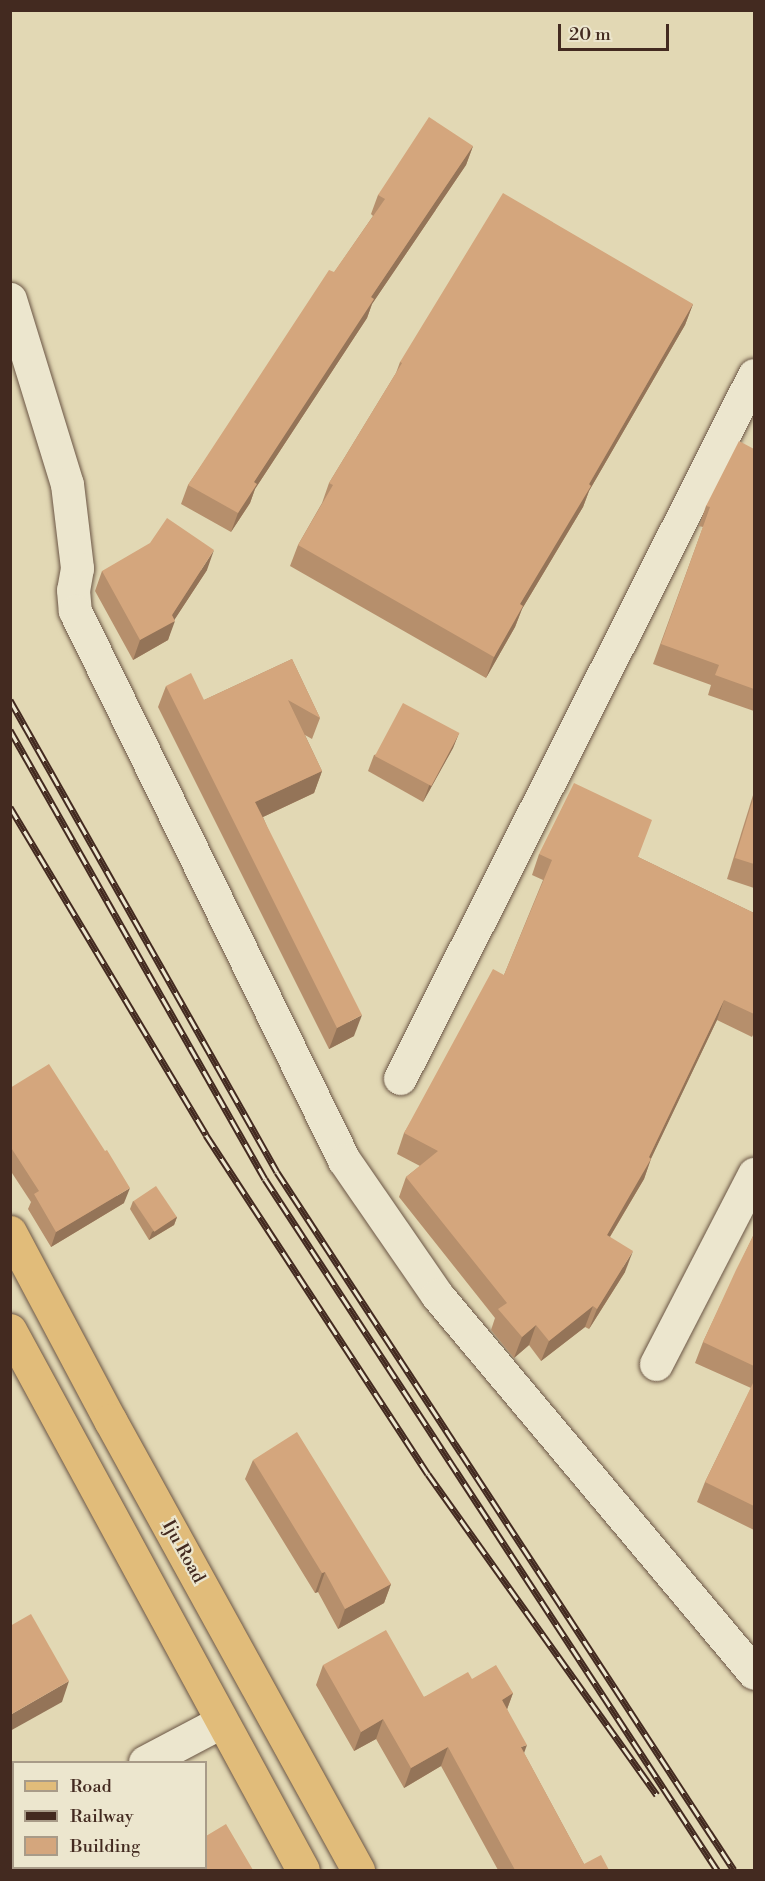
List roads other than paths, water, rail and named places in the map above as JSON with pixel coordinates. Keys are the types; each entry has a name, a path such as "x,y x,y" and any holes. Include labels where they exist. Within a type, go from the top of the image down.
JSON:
{"main road":[{"name":"Iju Road","path":"10,1232 116,1431 358,1870"},
{"path":"10,1330 303,1870"}],"street":[{"path":"10,299 67,484 77,568 73,590 75,611 345,1160 437,1295 754,1673"},
{"path":"400,1078 754,375"},
{"path":"656,1364 754,1174"},
{"path":"147,1761 221,1722"}],"railway":[{"path":"10,700 277,1172 734,1870"},
{"path":"10,730 265,1179 717,1870"},
{"path":"10,807 206,1135 428,1474 657,1795"}]}
